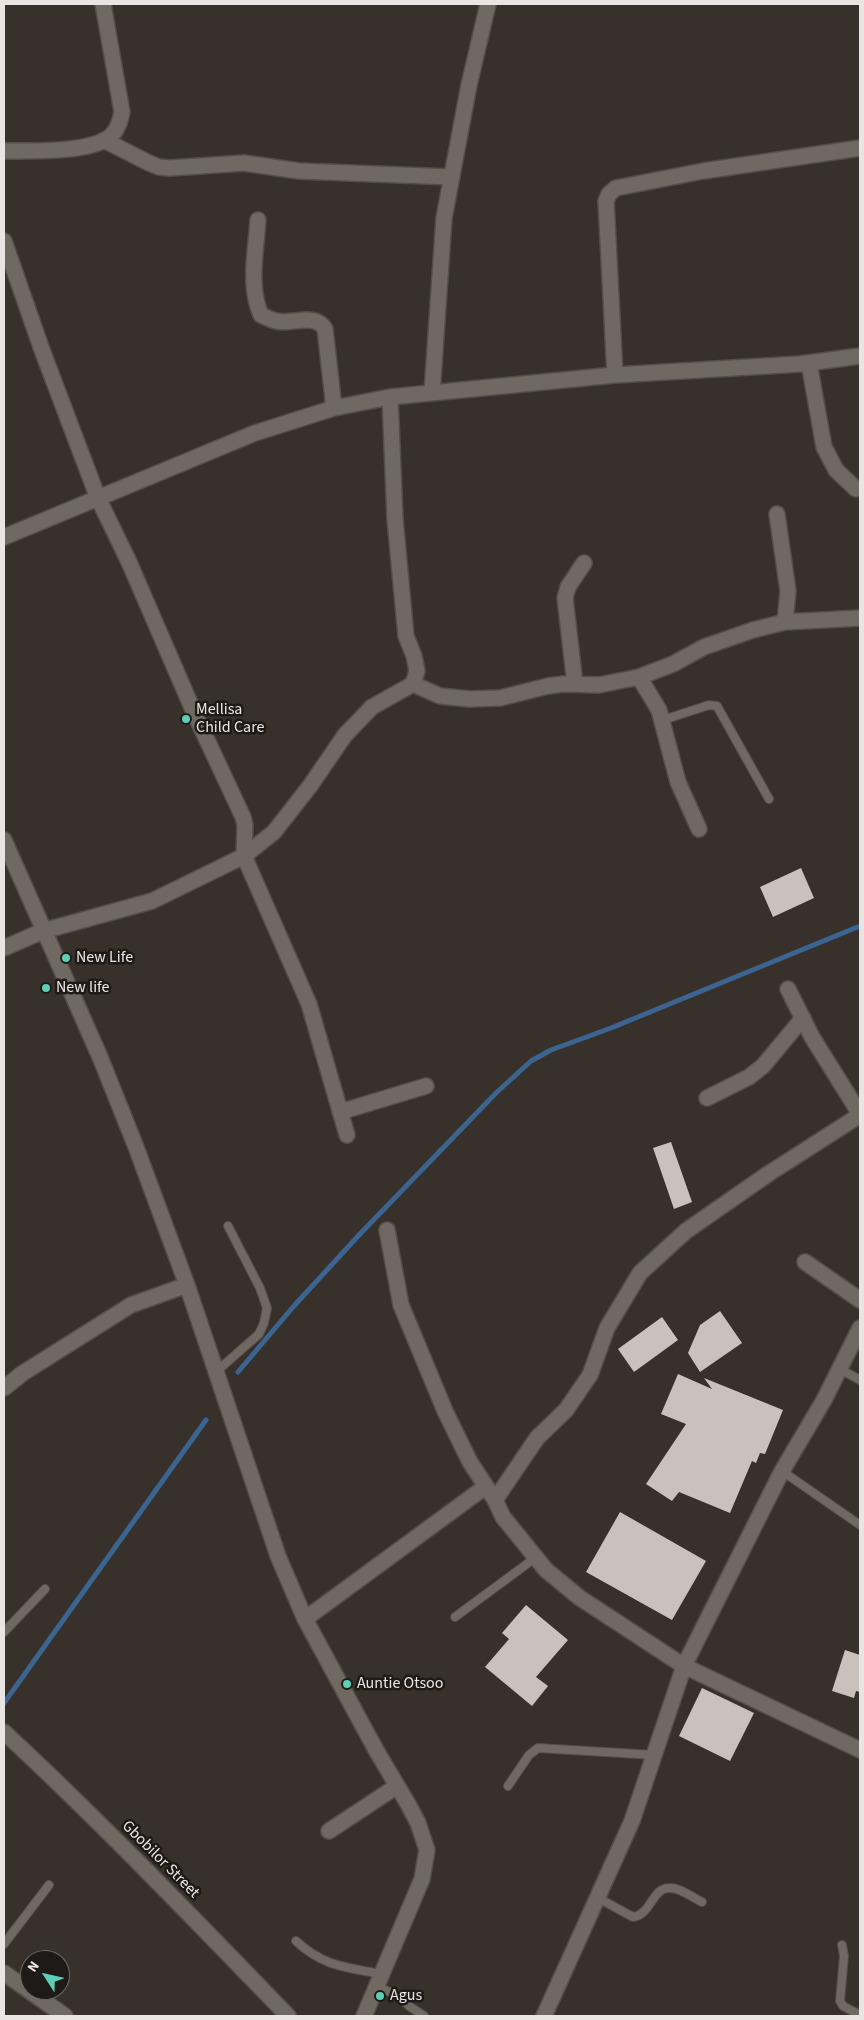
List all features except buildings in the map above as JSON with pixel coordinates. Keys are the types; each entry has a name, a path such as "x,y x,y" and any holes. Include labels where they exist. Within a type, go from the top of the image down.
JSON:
{"street":[{"path":"4,151 88,147 104,140 118,128 122,112 103,4"},
{"path":"432,393 444,218 476,50 488,4"},
{"path":"104,140 149,163 164,168 244,163 299,171 452,177"},
{"path":"614,375 606,201 616,188 703,171 860,148"},
{"path":"258,220 254,276 255,302 261,315 276,322 315,320 322,323 325,329 334,408"},
{"path":"4,241 42,350 98,498 129,562 193,710 243,816 245,825 244,856 309,1004 347,1135"},
{"path":"4,537 255,433 334,408 390,396 614,375 810,363 860,356"},
{"path":"810,363 824,447 836,470 856,489"},
{"path":"4,948 43,931 152,901 244,856 274,832 310,786 345,735 372,707 413,684 417,671 414,656 406,636 395,519 390,396"},
{"path":"777,514 788,590 785,622"},
{"path":"575,684 565,598 568,587 584,563"},
{"path":"413,684 440,696 468,699 500,698 548,686 575,684 599,686 639,677 673,664 704,647 753,630 785,622 860,618"},
{"path":"639,677 663,720 678,782 699,829"},
{"path":"4,840 100,1057 133,1138 217,1371 278,1556 305,1619 418,1823 427,1850 422,1879 364,2016"},
{"path":"495,1500 537,1438 566,1410 590,1375 607,1328 640,1273 686,1231 768,1174 860,1114 812,1037 788,989"},
{"path":"706,1098 749,1077 763,1066 803,1018"},
{"path":"340,1112 426,1086"},
{"path":"387,1230 401,1305 445,1411 470,1462 495,1500 503,1518 535,1558 546,1570 580,1598 684,1666 860,1750"},
{"path":"806,1262 860,1300"},
{"path":"4,1388 38,1363 131,1305 187,1285"},
{"path":"544,2016 632,1821 684,1666 782,1472 824,1400 860,1328"},
{"path":"305,1619 485,1487"},
{"name":"Gbobilor Street","path":"4,1732 80,1804 288,2016"},
{"path":"329,1831 397,1786"},
{"path":"4,1973 65,2016"}],"lane":[{"path":"663,720 710,705 717,706 768,799"},
{"path":"217,1371 259,1334 264,1323 266,1308 260,1288 228,1226"},
{"path":"840,1369 860,1380"},
{"path":"782,1472 860,1525"},
{"path":"455,1617 535,1558"},
{"path":"4,1632 45,1589"},
{"path":"508,1786 529,1755 538,1748 654,1755"},
{"path":"4,1944 50,1885"},
{"path":"598,1898 633,1916 638,1916 644,1912 663,1889 676,1889 702,1902"},
{"path":"296,1941 309,1953 323,1961 379,1980 401,1997 409,2006 424,2016"},
{"path":"842,1945 843,1965 840,2001 843,2006 860,2015"}],"waterway":[{"path":"238,1372 293,1307 359,1235 496,1093 531,1061 551,1050 611,1028 860,926"},
{"path":"4,1703 206,1420"}],"place":[{"name":"Mellisa Child Care","path":"186,719"},
{"name":"New Life","path":"66,958"},
{"name":"New life","path":"46,988"},
{"name":"Auntie Otsoo","path":"347,1684"},
{"name":"Agus","path":"380,1996"}]}
